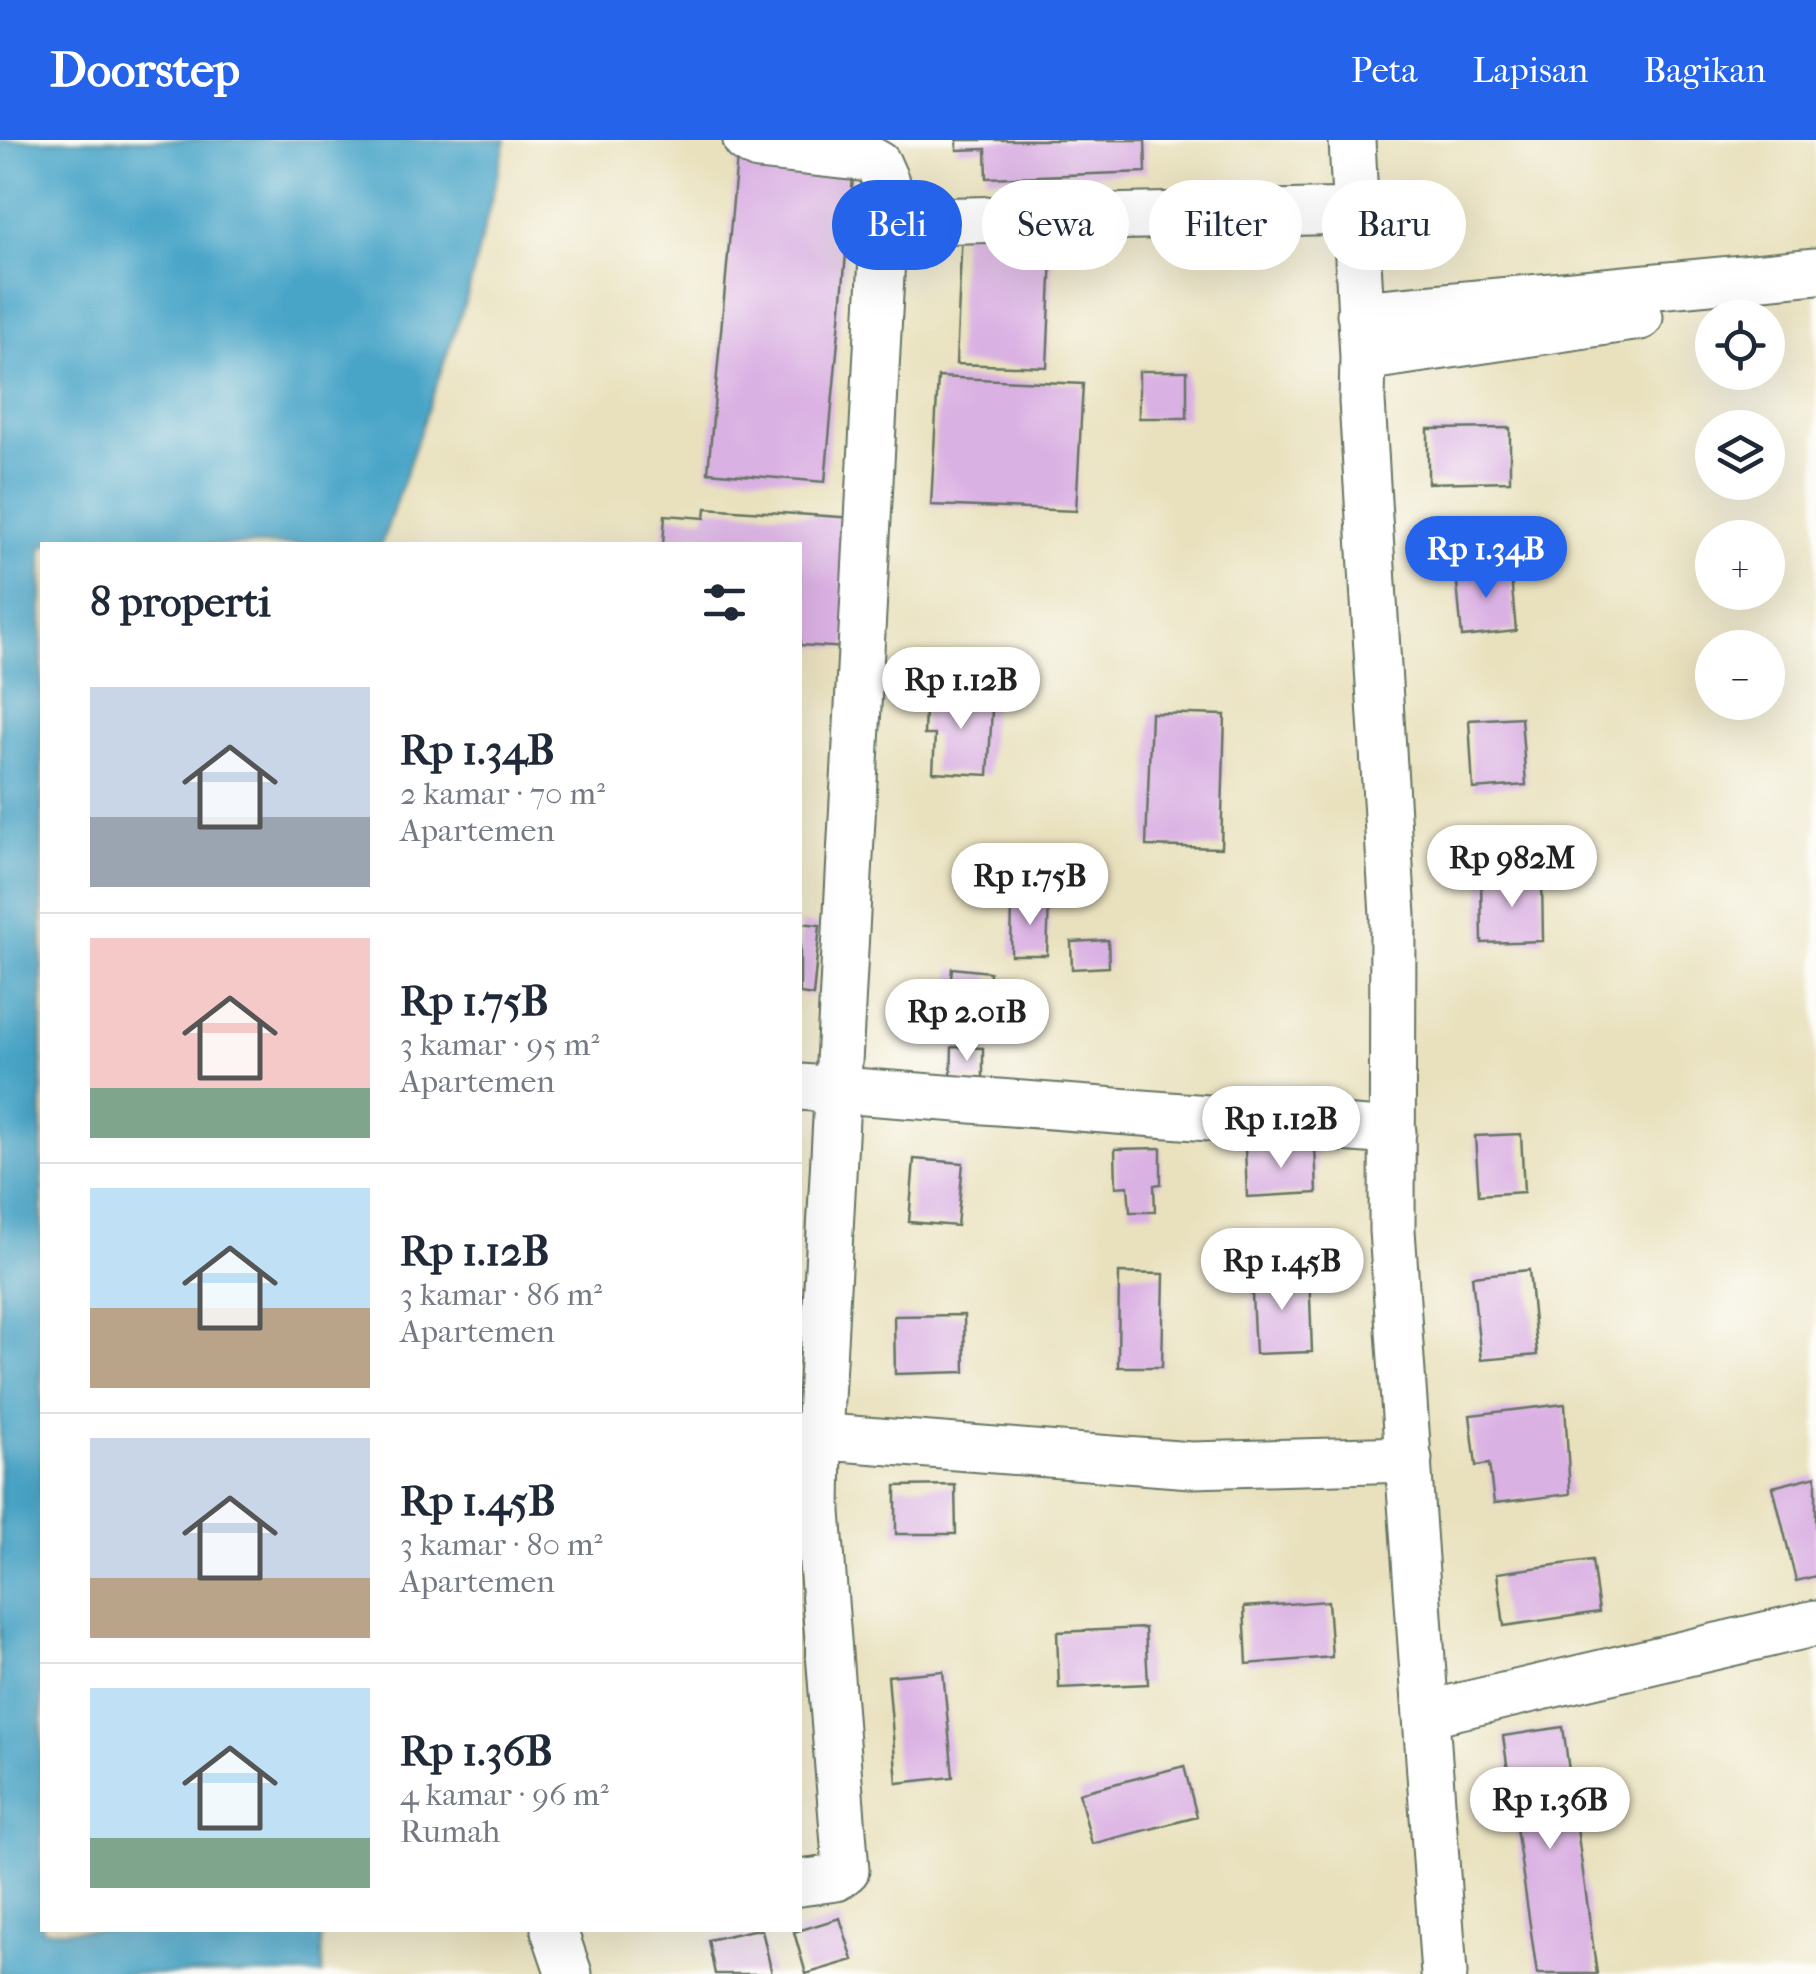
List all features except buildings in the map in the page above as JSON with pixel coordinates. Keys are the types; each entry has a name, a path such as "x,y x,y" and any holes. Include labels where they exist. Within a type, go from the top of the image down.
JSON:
{"street":[{"path":"746,140 758,147 868,159 878,164 885,180"},
{"path":"1352,140 1354,180"},
{"path":"962,220 1322,212"},
{"path":"802,1883 836,1878 846,1870 810,1436 820,1088 880,270"},
{"path":"1358,270 1362,401 1393,916 1392,1230 1444,1974"},
{"path":"1362,336 1816,271"},
{"path":"1362,336 1598,322 1816,296"},
{"path":"820,1088 1392,1132"},
{"path":"810,1436 1192,1464 1408,1459"},
{"path":"1426,1714 1816,1623"},
{"path":"555,1932 570,1974"}],"water":[{"path":"0,140 506,140 468,293 382,542 40,542 40,1932 320,1932 323,1974 0,1974"}]}
